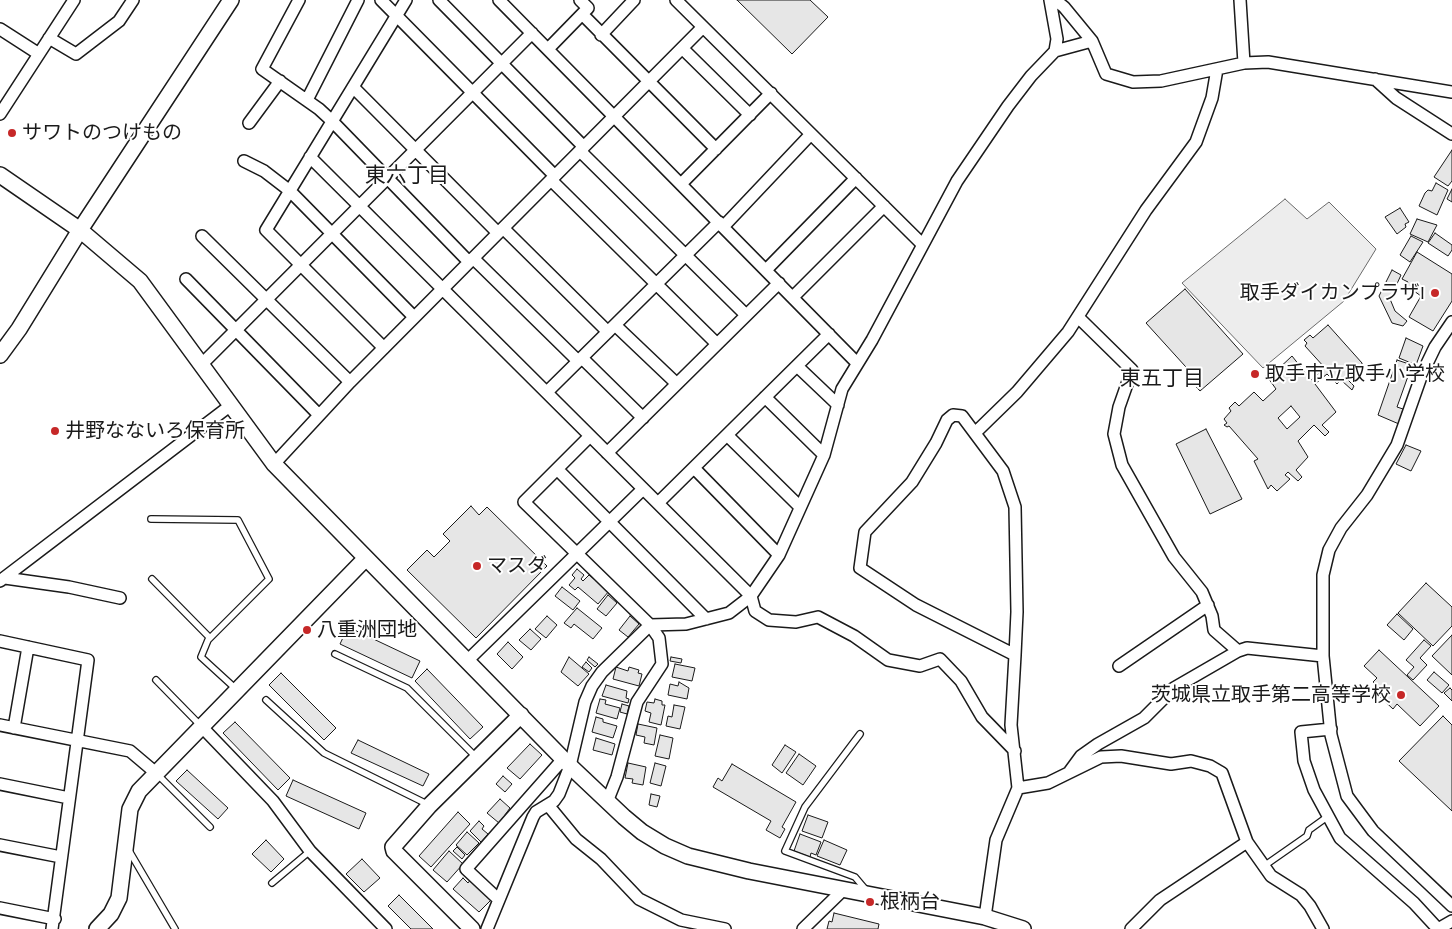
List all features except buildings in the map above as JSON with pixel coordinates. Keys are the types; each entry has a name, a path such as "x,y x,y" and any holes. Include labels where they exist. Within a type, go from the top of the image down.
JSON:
{"street":[{"path":"0,114 74,0"},
{"path":"50,38 76,54 119,21 133,0"},
{"path":"0,355 19,329 80,230 231,0"},
{"path":"299,0 262,69 307,100 332,121 471,260 643,418"},
{"path":"307,100 358,0"},
{"path":"380,0 397,14 474,91 553,178 717,344"},
{"path":"384,348 266,230 406,0"},
{"path":"439,0 502,63 685,255 746,315"},
{"path":"499,0 857,363"},
{"path":"548,49 588,8 580,0"},
{"path":"601,35 634,0"},
{"path":"676,0 922,244"},
{"path":"1050,0 1057,39 1055,51"},
{"path":"1056,0 1092,41 1106,74 1134,82 1161,81 1244,62 1268,62 1452,92"},
{"path":"1240,0 1244,62"},
{"path":"583,15 716,149"},
{"path":"274,464 318,414 703,27"},
{"path":"0,29 39,54"},
{"path":"201,365 532,33"},
{"path":"486,929 533,817 559,794 585,702 592,686 602,672 650,625 686,624 729,613 750,596 779,555 824,455 842,389 957,181 1031,76 1055,51 1092,41"},
{"path":"682,48 750,115"},
{"path":"976,432 1017,392 1068,332 1146,210 1196,142 1212,98 1217,69"},
{"path":"1375,80 1396,98 1452,134"},
{"path":"249,123 280,81"},
{"path":"353,87 501,230 677,384"},
{"path":"681,184 771,93"},
{"path":"546,392 685,255 721,224 812,134"},
{"path":"310,157 750,596 755,611 769,620 796,622 818,617 854,636 888,660 920,666 940,659 961,681 982,717 1015,751"},
{"path":"244,161 264,171 290,191 414,317"},
{"path":"0,175 80,230 140,281 274,464 567,762 607,802 642,832 665,846 688,856 843,890 985,917 1023,929"},
{"path":"766,270 856,178"},
{"path":"793,297 884,206"},
{"path":"202,236 350,382"},
{"path":"186,278 318,414"},
{"path":"608,453 779,283"},
{"path":"1078,317 1132,370 1119,407 1114,434 1122,465 1174,557 1202,592 1208,605 1214,630 1238,651"},
{"path":"1452,322 1434,347 1422,374 1397,445 1367,495 1342,528 1329,550 1323,575 1324,656 1330,729 1347,796 1373,830 1452,906"},
{"path":"658,503 829,334"},
{"path":"797,366 838,405"},
{"path":"765,397 824,455"},
{"path":"2,579 231,405"},
{"path":"985,917 996,840 1018,788 1011,725 1015,655 1017,612 1015,507 1003,471 976,432 962,416 953,415 947,420 936,443 912,482 865,532 860,568 916,605 1015,655"},
{"path":"727,435 800,508"},
{"path":"590,436 524,502 650,625 659,638 662,664 637,702 617,777 607,802"},
{"path":"694,468 779,555"},
{"path":"557,469 706,619"},
{"path":"468,660 575,553 643,489"},
{"path":"96,929 111,914 119,898 133,799 201,726 366,558"},
{"path":"2,579 68,587 120,598"},
{"path":"1120,666 1208,605"},
{"path":"0,641 88,660 53,924 0,908"},
{"path":"14,728 28,647"},
{"path":"1068,774 1081,756 1144,718 1174,688 1238,651 1247,648 1324,656"},
{"path":"472,929 394,851 395,843 521,715"},
{"path":"0,725 130,751 156,773"},
{"path":"201,726 273,801 310,851 386,929"},
{"path":"1330,729 1301,732 1304,761 1314,790 1340,838 1414,903 1438,929 1452,921"},
{"path":"1018,788 1048,783 1101,757 1121,756 1171,764 1191,761 1210,766 1222,773 1247,842 1271,876 1301,895 1310,906 1323,929"},
{"path":"498,899 466,868 557,768 567,762"},
{"path":"0,784 69,798"},
{"path":"548,805 576,839 601,859 638,899 681,920 725,929"},
{"path":"1131,929 1160,900 1247,842"},
{"path":"0,845 61,857"},
{"path":"803,929 843,890"}],"lane":[{"path":"152,518 238,520 269,579 210,638 201,657 237,690"},
{"path":"152,579 210,638"},
{"path":"335,654 407,688 477,758"},
{"path":"156,680 201,726"},
{"path":"266,700 324,753 430,806"},
{"path":"860,734 804,806 785,851 855,877 871,895"},
{"path":"156,773 210,827"},
{"path":"1264,866 1307,836 1309,830 1327,817"},
{"path":"127,846 175,929"},
{"path":"272,883 310,851"}],"shaded area":[{"path":"1285,199 1307,219 1329,202 1376,249 1344,301 1263,368 1182,283"}],"place":[{"name":"サワトのつけもの","path":"12,133"},
{"name":"取手ダイカンプラザI","path":"1435,293"},
{"name":"取手市立取手小学校","path":"1255,374"},
{"name":"井野なないろ保育所","path":"55,431"},
{"name":"マスダ","path":"477,566"},
{"name":"八重洲団地","path":"307,630"},
{"name":"茨城県立取手第二高等学校","path":"1401,695"},
{"name":"根柄台","path":"870,902"}],"district":[{"name":"東六丁目","path":"407,176"},
{"name":"東五丁目","path":"1162,379"}]}
